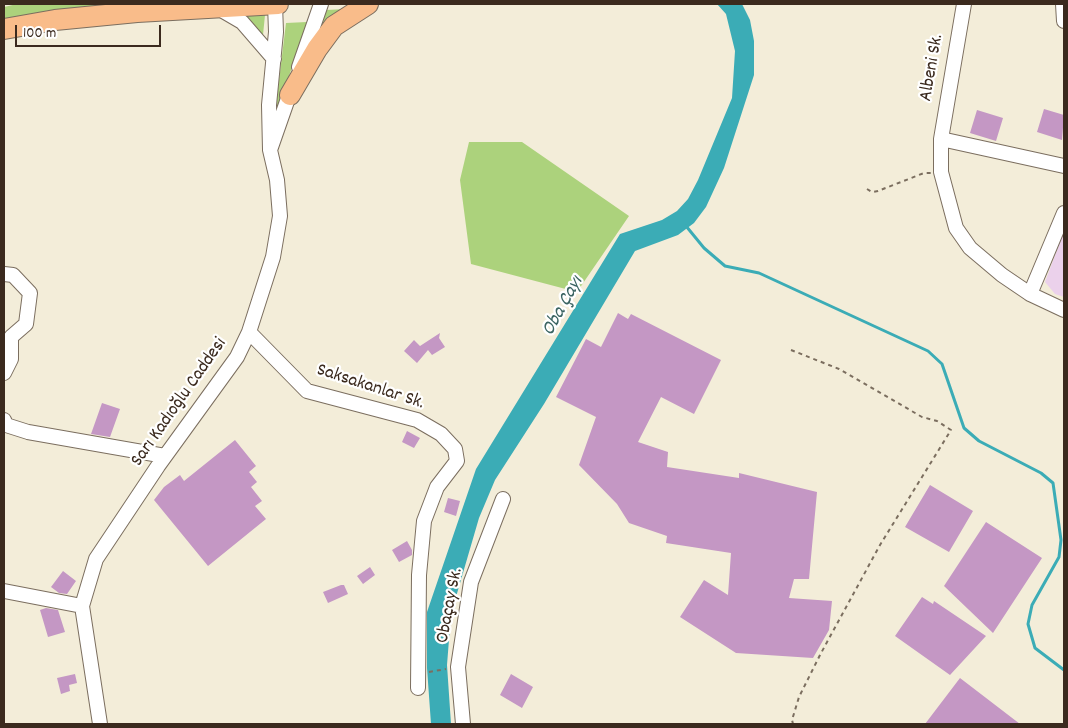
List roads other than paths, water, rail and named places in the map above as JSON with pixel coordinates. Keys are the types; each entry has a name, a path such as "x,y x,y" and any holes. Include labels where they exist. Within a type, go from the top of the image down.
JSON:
{"highway":[{"path":"4,29 64,19 276,4"},
{"path":"290,95 316,49 334,26 368,4"}],"street":[{"name":"Sarı Kadıoğlu Caddesi","path":"82,606 96,559 165,456 237,357 249,332 273,257 280,216 277,180 270,150 270,105 276,4"},
{"path":"270,150 320,4"},
{"name":"Albeni Sk.","path":"964,4 942,139 941,172 956,228 970,248 1002,275 1030,294 1064,310"},
{"path":"1063,4 1064,21"},
{"path":"218,8 242,22 274,59"},
{"path":"942,139 1064,166"},
{"path":"1030,294 1064,213"},
{"path":"4,274 13,276 30,293 26,324 11,337 11,360 4,373"},
{"name":"Saksakanlar Sk.","path":"249,332 307,391 417,420 441,434 455,449 457,461 437,487 424,521 419,576 418,688"},
{"path":"4,420 6,425 28,432 165,456"},
{"name":"Obaçay Sk.","path":"463,724 458,667 471,582 503,499"},
{"path":"4,591 82,606 100,724"}],"water":[{"path":"717,4 742,4 750,20 754,41 754,75 724,168 706,207 694,223 678,235 635,251 544,404 495,480 479,518 451,614 447,665 451,724 431,724 427,668 427,612 476,469 620,234 662,220 677,211 688,199 698,180 732,98 735,51 726,14"}],"waterway":[{"path":"686,226 704,248 725,266 759,273 928,351 942,364 964,428 979,441 1041,473 1053,483 1061,540 1059,557 1032,605 1028,624 1035,648 1064,670"}],"water label":[{"name":"Oba Çayı","path":"564,307"}]}
